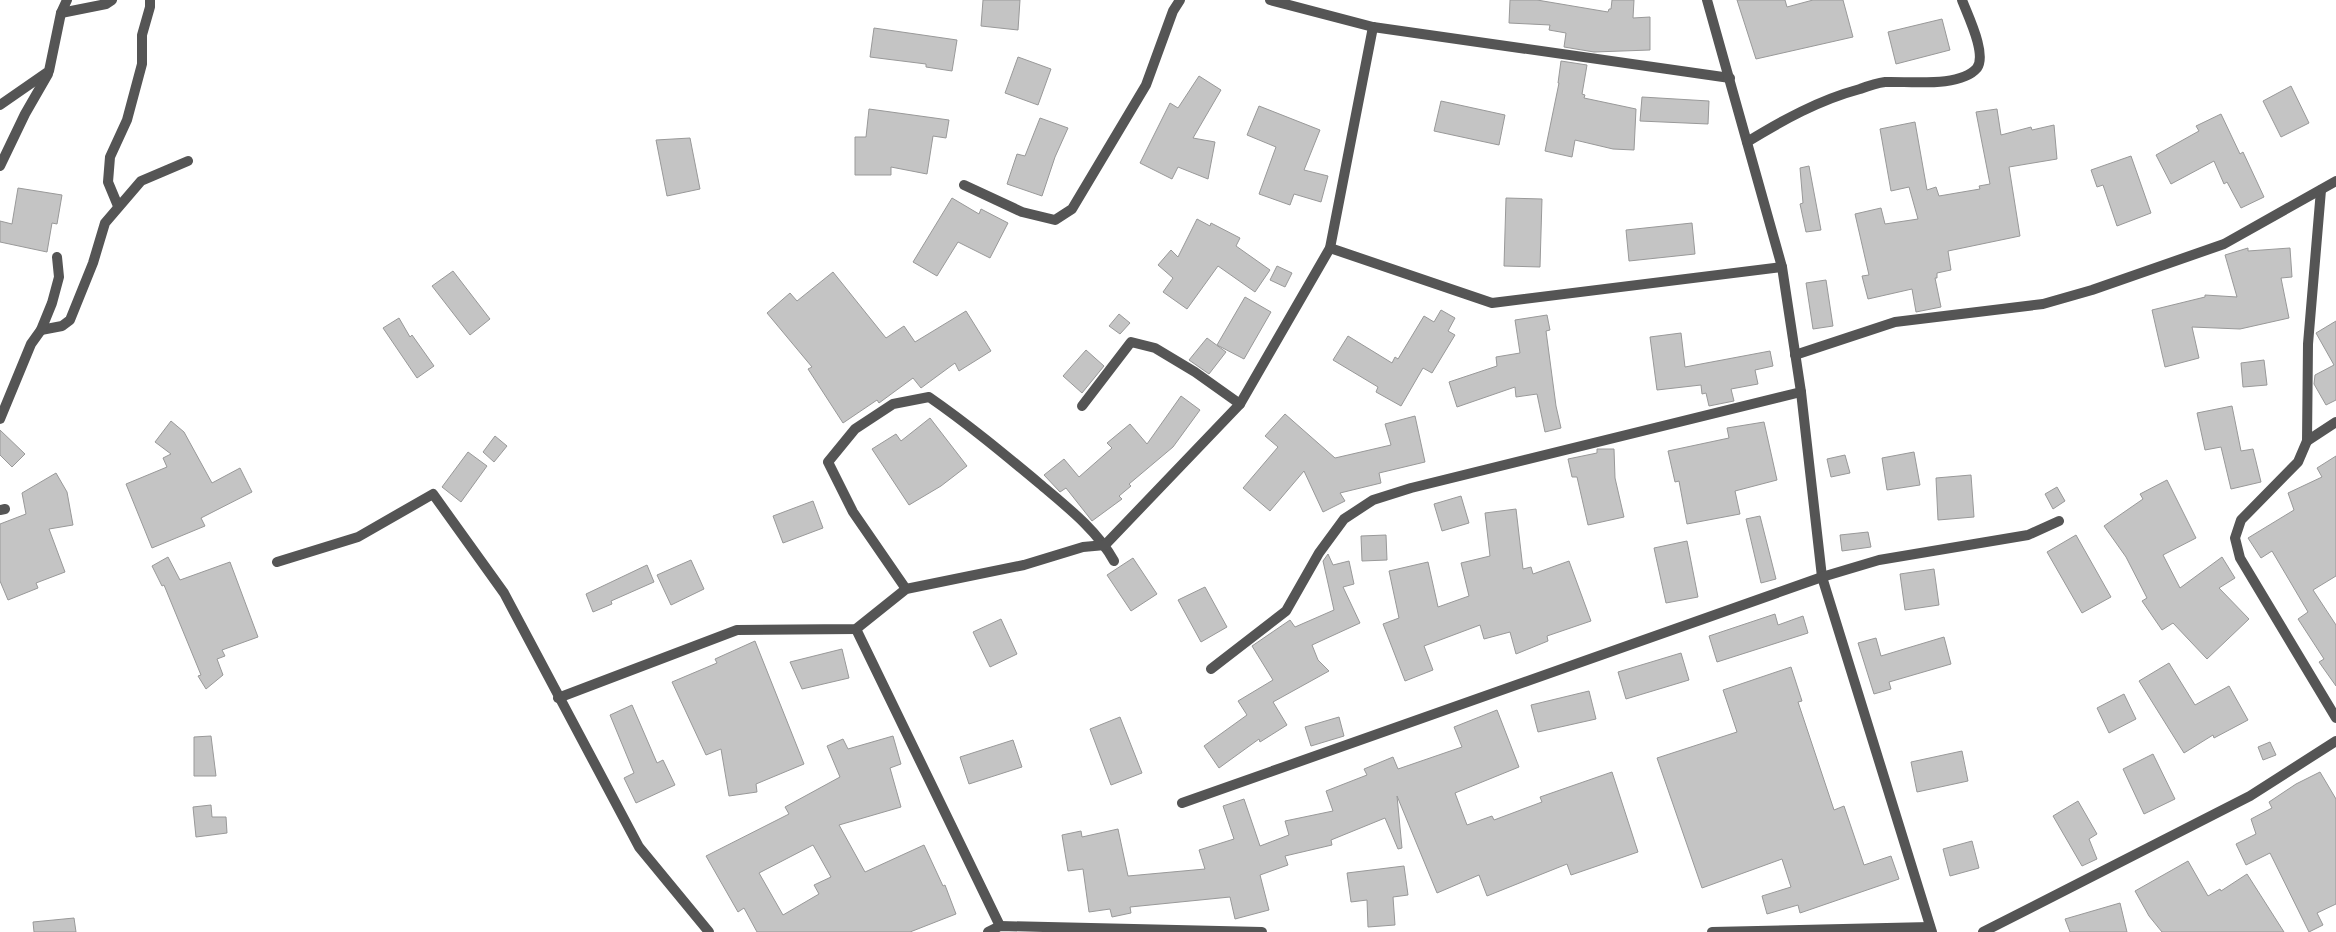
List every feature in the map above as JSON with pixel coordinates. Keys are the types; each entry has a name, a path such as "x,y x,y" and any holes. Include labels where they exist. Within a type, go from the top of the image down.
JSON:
{"street":[{"path":"0,166 24,114 50,71 61,13 67,0"},
{"path":"61,13 106,4 112,0"},
{"path":"118,206 108,182 110,157 127,120 139,73 142,35 150,7 150,0"},
{"path":"964,186 1022,212 1055,220 1072,209 1146,86 1173,11 1180,0"},
{"path":"1270,0 1373,27 1730,78"},
{"path":"1707,0 1782,267 1801,392 1822,577 1931,930 1712,932"},
{"path":"1747,142 1794,114 1839,94 1884,82 1955,80 1970,75 1978,66 1981,55 1962,0"},
{"path":"558,698 737,630 856,629 906,589 1024,565 1083,547 1105,545 1240,404 1330,248 1373,27"},
{"path":"0,105 50,71"},
{"path":"41,330 62,326 70,320 93,263 105,223 118,206 141,181 188,162"},
{"path":"1795,355 1895,322 2043,304 2092,290 2224,244 2336,181"},
{"path":"2320,190 2308,344 2307,441 2298,462 2241,520 2235,538 2240,558 2336,718"},
{"path":"1330,248 1492,303 1782,267"},
{"path":"0,419 31,344 41,330 52,303 59,277 57,257"},
{"path":"1082,406 1132,342 1155,348 1195,372 1240,404"},
{"path":"1211,669 1286,611 1319,553 1344,519 1373,500 1411,488 1801,392"},
{"path":"906,589 853,512 828,462 854,429 893,404 929,397 977,430 1060,501 1105,545 1114,560"},
{"path":"2307,441 2336,422"},
{"path":"277,562 358,537 433,494 504,593 558,698 639,847 709,932"},
{"path":"1182,803 1822,577 1879,560 2028,536 2059,521"},
{"path":"856,629 1000,926"},
{"path":"1983,932 2250,796 2336,740"},
{"path":"988,932 1000,926 1262,932"}],"building":[{"path":"983,0 1020,0 1018,30 981,26"},
{"path":"1510,0 1537,0 1608,12 1611,9 1612,0 1634,0 1633,18 1650,17 1650,50 1594,52 1564,47 1566,33 1549,30 1550,25 1509,23"},
{"path":"1737,0 1785,0 1787,7 1813,0 1843,0 1853,37 1756,59"},
{"path":"1942,19 1950,50 1896,64 1888,32"},
{"path":"874,28 957,40 952,71 926,67 926,64 870,57"},
{"path":"1018,57 1051,69 1038,105 1005,93"},
{"path":"1561,61 1587,65 1582,94 1585,95 1584,98 1636,109 1634,150 1613,149 1575,140 1572,157 1545,151 1559,83"},
{"path":"1199,76 1221,90 1193,138 1215,142 1208,179 1178,167 1172,179 1140,163 1170,103 1178,108"},
{"path":"2291,86 2309,123 2281,137 2263,101"},
{"path":"1642,97 1709,101 1708,124 1640,121"},
{"path":"1441,101 1505,115 1499,145 1434,131"},
{"path":"1259,106 1320,130 1304,170 1328,176 1321,202 1294,194 1290,205 1259,194 1276,147 1247,135"},
{"path":"869,109 949,120 946,138 933,136 927,174 891,167 891,175 855,175 855,137 866,137"},
{"path":"1997,109 2001,135 2031,127 2032,130 2054,125 2057,159 2009,167 2020,236 1948,251 1951,270 1937,273 1937,278 1935,278 1941,307 1916,312 1912,289 1868,299 1862,276 1869,275 1855,214 1881,208 1885,224 1918,219 1909,187 1891,191 1880,129 1915,122 1927,190 1936,187 1939,196 1980,189 1979,186 1990,184 1976,112"},
{"path":"2221,114 2240,154 2243,152 2264,197 2241,208 2227,182 2224,184 2214,161 2171,184 2156,155 2199,131 2196,126"},
{"path":"1040,118 1068,128 1055,157 1042,196 1007,184 1017,154 1025,156"},
{"path":"690,138 700,189 667,196 656,140"},
{"path":"2131,156 2151,213 2117,226 2103,185 2097,187 2091,170"},
{"path":"1809,166 1821,230 1806,232 1800,204 1803,203 1800,168"},
{"path":"18,188 62,195 57,224 52,223 47,252 0,242 0,221 12,224"},
{"path":"952,198 979,214 981,209 1008,223 990,258 958,242 937,276 913,262"},
{"path":"1506,198 1542,199 1540,267 1504,266"},
{"path":"1197,219 1210,226 1211,223 1240,238 1236,246 1270,270 1255,292 1218,266 1187,309 1163,292 1173,278 1158,265 1171,250 1178,257"},
{"path":"1692,223 1695,254 1629,261 1626,230"},
{"path":"2248,248 2248,251 2290,248 2292,277 2281,278 2289,318 2240,329 2192,327 2199,358 2165,367 2152,310 2205,297 2205,295 2237,297 2225,255"},
{"path":"1277,266 1292,273 1285,287 1270,280"},
{"path":"453,271 490,319 470,335 432,286"},
{"path":"833,272 886,338 904,326 915,342 966,311 991,351 959,371 955,363 921,388 913,378 879,403 877,400 843,423 808,369 812,367 767,313 790,293 797,301"},
{"path":"1826,280 1833,326 1813,329 1806,283"},
{"path":"1245,297 1271,312 1244,359 1217,345"},
{"path":"1441,310 1455,318 1448,331 1455,335 1432,373 1423,368 1401,406 1376,392 1378,387 1333,360 1348,336 1392,363 1395,357 1398,359 1424,316 1434,322"},
{"path":"1119,314 1130,323 1120,334 1109,326"},
{"path":"1547,315 1550,330 1546,331 1556,406 1561,428 1545,432 1537,394 1516,397 1515,387 1457,407 1449,382 1497,366 1496,357 1520,353 1515,320"},
{"path":"399,318 410,337 412,335 434,366 417,378 383,328"},
{"path":"2336,321 2336,400 2326,405 2314,384 2315,375 2334,365 2316,333"},
{"path":"1681,333 1685,367 1770,351 1773,366 1755,370 1758,384 1731,389 1734,401 1709,406 1706,393 1702,394 1701,385 1657,390 1650,337"},
{"path":"1207,338 1226,352 1209,374 1189,360"},
{"path":"1086,350 1104,366 1082,393 1063,376"},
{"path":"2264,360 2267,385 2243,387 2241,363"},
{"path":"1181,396 1200,410 1173,447 1129,484 1131,486 1119,496 1122,499 1092,521 1066,488 1060,492 1044,475 1064,459 1079,477 1112,448 1107,443 1130,424 1147,444"},
{"path":"2232,406 2241,451 2253,449 2261,482 2231,489 2221,447 2205,450 2197,413"},
{"path":"1285,414 1335,458 1391,445 1385,424 1415,416 1425,462 1379,473 1381,483 1340,493 1345,501 1323,512 1304,471 1270,511 1243,488 1278,447 1265,436"},
{"path":"930,418 967,466 941,486 909,505 872,449 896,434 901,441"},
{"path":"171,421 184,432 212,483 240,468 252,492 201,518 205,526 152,548 126,484 167,467 163,458 171,454 155,442"},
{"path":"1764,422 1777,480 1735,491 1740,514 1687,524 1679,481 1675,482 1668,451 1729,438 1727,428"},
{"path":"0,430 25,454 12,467 0,455"},
{"path":"495,436 507,446 494,462 483,452"},
{"path":"1597,449 1614,449 1615,478 1624,517 1588,525 1577,477 1572,477 1568,459 1597,453"},
{"path":"468,452 487,466 461,502 442,487"},
{"path":"1914,452 1920,485 1887,490 1882,458"},
{"path":"1845,455 1850,473 1831,477 1827,459"},
{"path":"2336,456 2336,576 2313,590 2336,625 2336,686 2319,662 2324,659 2298,619 2308,612 2272,551 2261,558 2248,538 2294,510 2288,493 2322,477 2317,468"},
{"path":"56,473 67,492 73,525 49,529 65,572 36,583 38,588 8,600 0,581 0,524 26,514 22,493"},
{"path":"1971,475 1974,517 1938,520 1936,478"},
{"path":"2167,480 2196,538 2163,555 2180,588 2222,557 2235,578 2219,588 2249,619 2207,659 2173,623 2162,630 2142,601 2147,598 2126,557 2104,526 2143,499 2140,494"},
{"path":"2057,487 2065,501 2053,509 2045,494"},
{"path":"1461,496 1469,523 1442,531 1434,504"},
{"path":"813,501 823,528 783,543 773,516"},
{"path":"1516,509 1523,569 1531,567 1533,574 1569,561 1591,621 1547,636 1548,641 1516,654 1510,632 1484,639 1480,625 1424,646 1433,670 1405,681 1383,624 1399,618 1389,571 1428,562 1438,607 1469,596 1461,563 1490,556 1485,513"},
{"path":"1760,516 1776,579 1761,583 1746,519"},
{"path":"1868,532 1871,547 1842,551 1840,535"},
{"path":"1386,535 1387,560 1362,561 1361,536"},
{"path":"2076,535 2111,597 2082,613 2047,552"},
{"path":"1687,541 1698,597 1666,603 1654,548"},
{"path":"1328,554 1333,565 1349,561 1354,584 1343,587 1360,623 1312,645 1318,660 1329,671 1273,702 1287,725 1260,742 1259,739 1219,768 1204,746 1247,715 1238,701 1273,680 1252,646 1290,620 1295,627 1334,610 1323,561"},
{"path":"168,557 180,580 230,562 258,637 222,650 225,656 217,659 223,675 206,689 198,676 201,675 164,585 162,586 152,566"},
{"path":"1133,558 1157,594 1131,611 1107,575"},
{"path":"691,560 704,589 671,605 657,575"},
{"path":"647,565 654,582 611,601 612,604 593,612 586,594"},
{"path":"1934,569 1939,605 1905,610 1900,574"},
{"path":"1205,587 1227,627 1201,642 1178,600"},
{"path":"1775,614 1778,625 1803,616 1808,633 1717,662 1709,636"},
{"path":"1001,619 1017,654 990,667 973,632"},
{"path":"1944,637 1951,664 1889,682 1891,689 1874,694 1858,643 1876,638 1881,656"},
{"path":"755,641 804,764 756,784 757,792 729,796 721,749 706,755 672,682 717,663 715,659"},
{"path":"842,649 849,678 802,689 790,662"},
{"path":"1681,653 1689,680 1626,699 1618,672"},
{"path":"2169,663 2195,705 2229,686 2248,720 2214,738 2213,735 2184,753 2139,681"},
{"path":"1791,667 1802,701 1798,702 1834,810 1844,806 1864,865 1891,856 1899,879 1800,913 1798,905 1767,914 1762,896 1791,887 1782,859 1702,888 1657,758 1737,732 1723,690"},
{"path":"1589,691 1596,719 1538,732 1531,705"},
{"path":"2124,694 2136,719 2109,733 2097,708"},
{"path":"632,705 657,763 663,760 675,785 636,803 624,778 634,773 610,715"},
{"path":"1497,710 1519,767 1455,793 1467,825 1492,816 1494,820 1542,802 1540,797 1612,772 1638,852 1571,875 1567,864 1487,896 1479,875 1437,893 1397,796 1402,848 1398,849 1385,818 1331,840 1332,845 1285,856 1288,865 1260,875 1269,910 1235,919 1230,897 1130,907 1131,913 1112,917 1110,909 1089,912 1083,869 1068,871 1062,835 1081,831 1082,837 1118,829 1128,876 1205,869 1199,850 1234,839 1223,806 1244,799 1260,846 1289,835 1285,821 1333,811 1326,791 1367,775 1364,769 1393,757 1398,769 1462,747 1454,727"},
{"path":"1120,717 1142,773 1111,785 1090,729"},
{"path":"1339,717 1344,736 1311,746 1305,727"},
{"path":"211,736 216,776 194,776 194,737"},
{"path":"893,736 901,764 890,768 901,807 839,825 865,872 924,845 943,886 945,885 956,914 910,932 757,932 744,908 738,912 706,856 789,814 785,807 840,777 827,746 843,739 848,749","holes":["813,845 831,877 814,885 819,894 783,915 759,873"]},
{"path":"1013,740 1022,767 969,784 960,757"},
{"path":"2270,742 2276,755 2263,760 2258,747"},
{"path":"1962,751 1968,781 1917,792 1911,762"},
{"path":"2153,754 2175,799 2144,814 2123,769"},
{"path":"2320,772 2336,799 2336,904 2317,913 2323,925 2309,932 2270,853 2246,865 2236,844 2256,834 2251,819 2272,808 2269,802 2296,784"},
{"path":"2078,801 2097,834 2089,839 2097,859 2082,866 2053,816"},
{"path":"211,805 212,817 226,817 227,833 196,837 193,807"},
{"path":"1972,841 1979,868 1950,876 1943,849"},
{"path":"2188,861 2208,896 2220,889 2221,891 2247,874 2284,932 2162,932 2149,916 2135,891"},
{"path":"1404,866 1408,895 1393,897 1395,925 1368,927 1367,900 1351,902 1347,873"},
{"path":"2120,903 2127,932 2070,932 2065,919"},
{"path":"74,918 76,932 34,932 33,922"}]}
